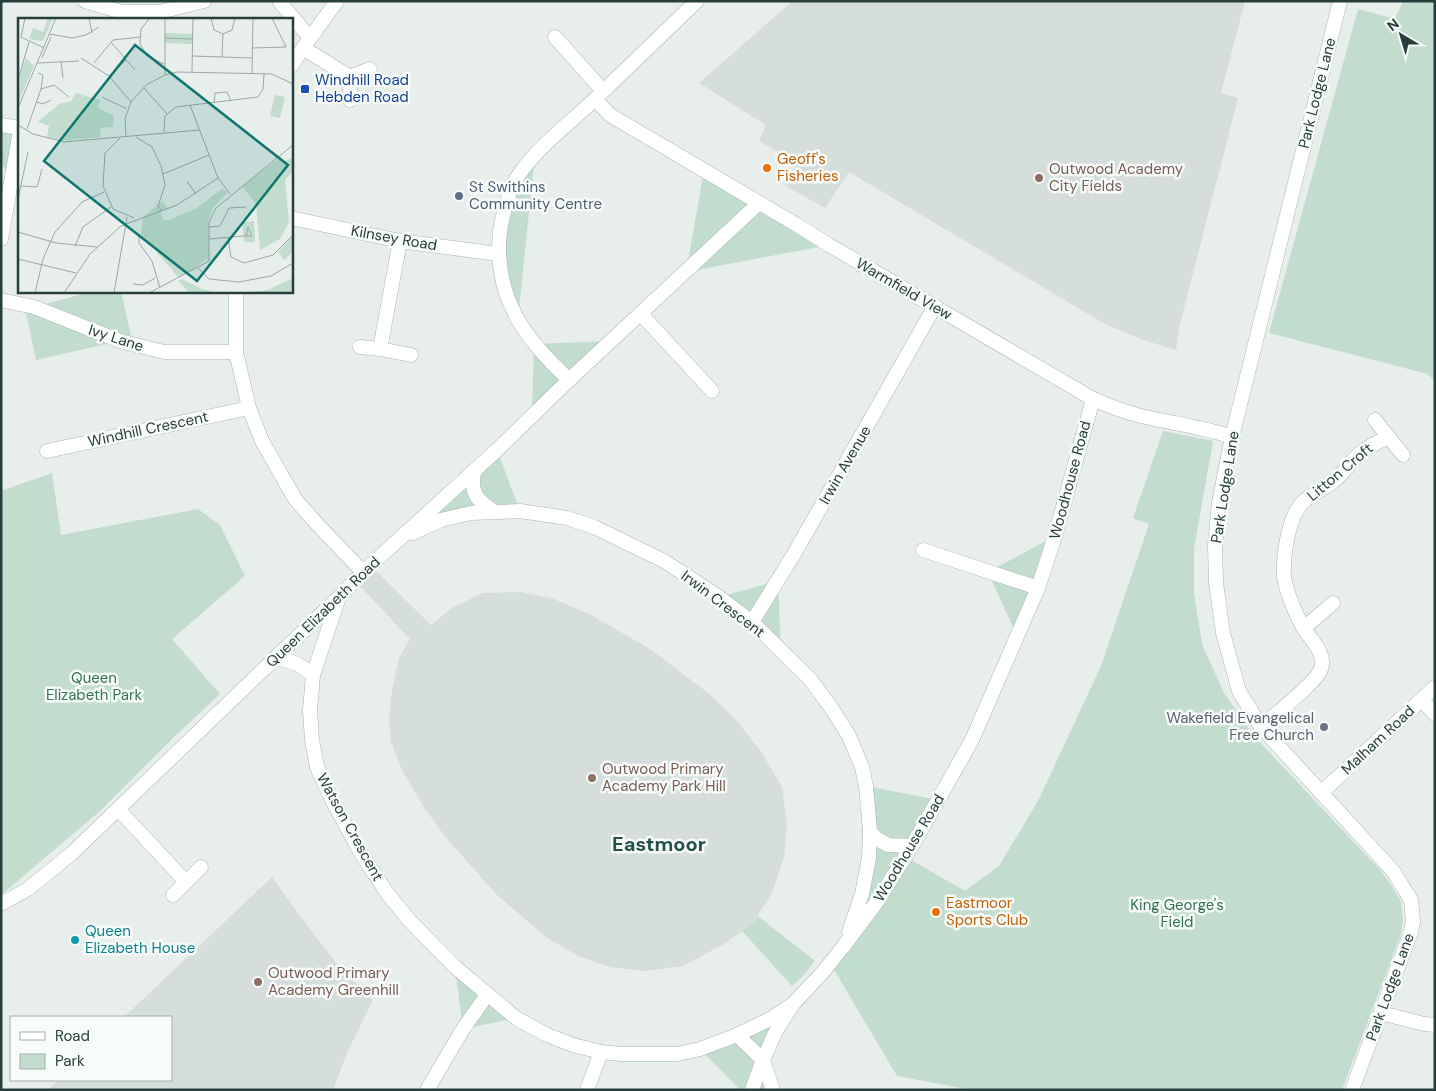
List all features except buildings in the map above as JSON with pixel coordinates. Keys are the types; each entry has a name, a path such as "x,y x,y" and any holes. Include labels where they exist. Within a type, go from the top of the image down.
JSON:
{"street":[{"path":"85,1 122,12 160,12 204,1"},
{"path":"279,1 290,18"},
{"path":"292,65 338,1"},
{"path":"568,380 534,344 507,298 498,254 500,230 506,204 519,175 552,138 697,1"},
{"name":"Park Lodge Lane","path":"1340,1 1232,437 1219,503 1215,545 1216,583 1223,633 1239,691 1261,727 1393,871 1411,900 1413,921 1411,932 1352,1090"},
{"path":"292,20 307,43 350,78"},
{"name":"Warmfield View","path":"555,37 599,95 610,115 829,245 1093,399 1136,414 1232,437"},
{"path":"350,78 370,68"},
{"path":"350,78 350,100"},
{"path":"1,125 18,128"},
{"path":"1,239 18,144"},
{"name":"Queen Elizabeth Road","path":"1,904 28,889 72,854 363,572 497,450 568,380 760,203"},
{"name":"Kilnsey Road","path":"292,218 400,241 498,254"},
{"path":"380,349 400,241"},
{"path":"236,292 236,352 249,408 262,441 295,499 316,524 363,572"},
{"name":"Ivy Lane","path":"1,300 34,307 120,341 164,352 236,352"},
{"name":"Irwin Avenue","path":"752,622 794,554 935,306"},
{"path":"641,314 712,391"},
{"path":"360,346 411,355"},
{"name":"Woodhouse Road","path":"752,1090 776,1031 793,1004 813,984 876,903 912,846 972,740 1038,588 1055,536 1093,399"},
{"name":"Windhill Crescent","path":"47,451 249,408"},
{"name":"Litton Croft","path":"1375,420 1403,455"},
{"name":"Litton Croft","path":"1261,727 1314,681 1321,670 1322,658 1316,644 1304,628 1292,604 1284,577 1285,550 1291,524 1301,504 1332,483 1357,456 1374,443 1389,437"},
{"path":"475,470 472,481 474,492 484,506 494,511"},
{"name":"Irwin Crescent","path":"400,539 441,520 471,513 520,511 567,518 594,527 664,561 719,597 752,622 810,679 849,736 862,767 866,786 870,831 869,858 862,894 843,947"},
{"path":"923,550 1038,588"},
{"name":"Watson Crescent","path":"339,597 313,675 310,710 312,740 317,768 362,855 387,893 409,920 449,962 516,1018 545,1034 572,1045 602,1052 678,1054 700,1049 737,1035 770,1019 793,1004"},
{"path":"1304,628 1333,603"},
{"path":"276,658 292,661 313,675"},
{"name":"Malham Road","path":"1321,793 1435,687"},
{"path":"1421,700 1435,714"},
{"path":"118,810 186,882"},
{"path":"870,831 877,839 888,844 912,846"},
{"path":"173,895 201,867"},
{"path":"427,1090 463,1029 487,995"},
{"path":"1381,1013 1435,1025"},
{"path":"737,1035 763,1060 773,1090"},
{"path":"587,1090 602,1052"}],"shaded area":[{"name":"Outwood Academy City Fields","path":"793,1 1245,1 1221,93 1238,98 1179,328 1176,350 1143,340 1105,324 849,172 825,208 784,185 797,163 759,141 766,125 699,83"},
{"name":"Outwood Primary Academy Park Hill","path":"374,569 431,625 452,608 483,593 521,592 554,599 591,615 650,649 708,693 737,721 762,753 782,787 787,825 784,857 772,893 752,924 722,945 683,966 645,971 610,967 578,956 546,937 498,896 447,839 425,809 402,770 391,742 389,717 392,690 399,658 410,639 357,583"},
{"name":"Outwood Primary Academy Greenhill","path":"272,877 337,964 373,1000 347,1053 333,1090 48,1090 57,1081 172,1081 172,1016 125,1016"}],"green space":[{"path":"1403,1 1435,1 1435,381 1428,374 1269,333 1358,9 1395,19"},
{"path":"1,125 18,128 12,178 1,163"},
{"path":"535,155 518,318 502,278 506,205"},
{"path":"704,171 829,245 686,272"},
{"path":"90,292 121,292 133,345 120,341 36,360 24,304 34,307"},
{"path":"611,341 532,415 534,344"},
{"name":"King George's Field","path":"1163,431 1213,441 1194,549 1194,593 1202,644 1224,693 1254,736 1383,873 1401,901 1403,922 1401,934 1342,1090 972,1090 897,1076 830,963 843,947 862,894 866,786 938,800 906,857 965,891 999,866 1038,801 1101,666 1149,524 1133,518"},
{"path":"497,450 520,511 494,511 400,539"},
{"name":"Queen Elizabeth Park","path":"52,473 61,535 198,509 220,525 245,576 172,639 220,694 100,811 1,895 1,491"},
{"path":"1055,536 1017,636 988,572"},
{"path":"778,581 781,650 719,597"},
{"path":"758,916 815,961 792,986 742,931 752,924"},
{"path":"455,967 516,1018 463,1029"},
{"path":"793,1004 763,1060 773,1090 740,1090 700,1049"}],"place":[{"name":"Windhill Road Hebden Road","path":"305,89"},
{"name":"Geoff's Fisheries","path":"767,168"},
{"name":"Outwood Academy City Fields","path":"1039,178"},
{"name":"St Swithins Community Centre","path":"459,196"},
{"name":"Wakefield Evangelical Free Church","path":"1324,727"},
{"name":"Outwood Primary Academy Park Hill","path":"592,778"},
{"name":"Eastmoor Sports Club","path":"936,912"},
{"name":"Queen Elizabeth House","path":"75,940"},
{"name":"Outwood Primary Academy Greenhill","path":"258,982"}],"district":[{"name":"Eastmoor","path":"659,844"}]}
